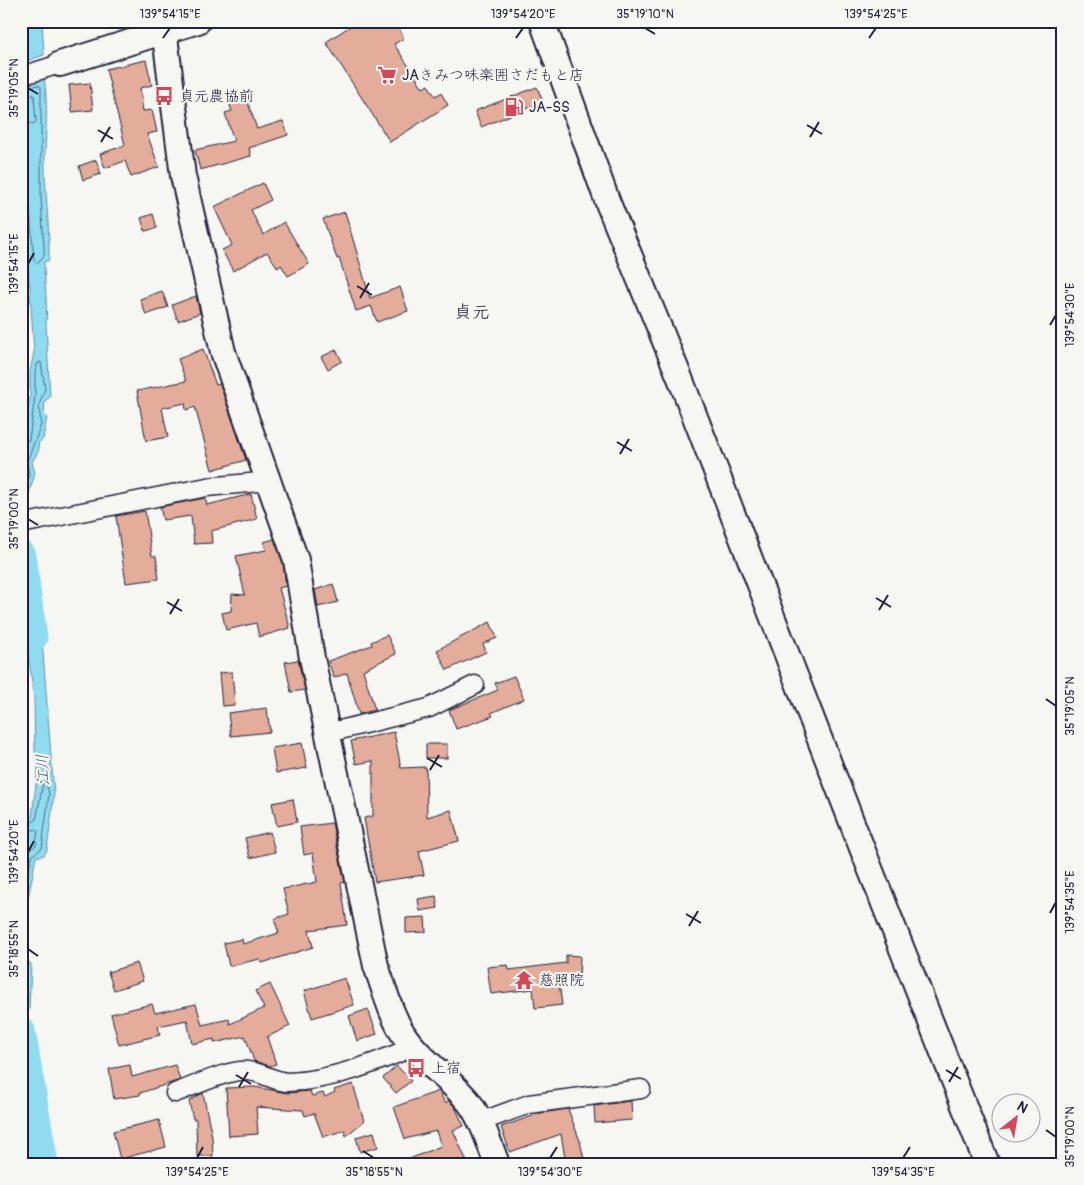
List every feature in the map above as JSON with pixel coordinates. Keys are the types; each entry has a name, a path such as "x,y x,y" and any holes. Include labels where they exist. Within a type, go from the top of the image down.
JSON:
{"street":[{"path":"21,76 164,27 198,21"},
{"path":"542,21 608,203 680,378 856,833 987,1164"},
{"path":"164,27 183,176 223,352 296,560 328,733 376,966 390,1007 405,1036 413,1047 468,1102 480,1122 498,1164"},
{"path":"21,524 207,487 269,481"},
{"path":"328,733 428,708 475,685"},
{"path":"175,1093 241,1071 248,1071 287,1082 326,1076 384,1059 413,1047"},
{"path":"480,1122 529,1104 641,1088"}],"water":[{"path":"21,21 42,21 44,55 21,63"},
{"path":"44,77 49,260 44,262 50,397 45,401 44,414 47,417 43,439 38,443 39,450 32,462 35,473 27,500 31,514 21,516 21,449 30,396 30,372 34,352 24,198 21,195 20,152 25,134 21,127 21,85"},
{"path":"28,598 37,600 40,614 54,794 47,850 44,855 36,857 25,914 24,958 31,964 29,1010 24,1011 21,1018 21,836 23,823 32,817 38,767 35,750 34,698 28,652 25,601"}],"building":[{"path":"358,21 394,21 404,38 394,44 423,88 428,85 435,96 441,93 448,105 390,142 326,42"},
{"path":"146,60 152,85 140,88 143,111 152,110 157,132 147,134 159,167 131,177 125,161 105,168 100,154 125,145 106,69"},
{"path":"90,83 93,110 72,112 69,85"},
{"path":"537,87 543,102 481,127 475,111"},
{"path":"245,94 257,129 283,121 288,135 249,148 251,156 200,170 195,150 234,141 225,113 232,111 228,100"},
{"path":"96,160 101,174 83,180 79,166"},
{"path":"263,183 271,200 251,210 263,235 284,222 309,264 288,276 281,265 278,268 267,252 233,271 222,250 232,245 214,207"},
{"path":"345,212 370,298 400,287 408,311 377,322 371,306 356,311 339,258 337,259 323,219"},
{"path":"153,214 157,228 145,231 141,218"},
{"path":"162,291 168,307 146,315 140,299"},
{"path":"196,296 200,313 178,321 172,305"},
{"path":"203,349 216,385 220,384 246,460 212,470 195,407 186,410 185,403 162,408 168,437 146,441 137,391 186,381 178,359"},
{"path":"336,350 342,361 328,369 321,357"},
{"path":"251,494 257,519 211,531 212,543 194,544 191,516 163,520 160,507 205,498 207,505"},
{"path":"145,511 152,556 156,556 159,579 126,583 116,516"},
{"path":"274,539 283,563 286,586 279,588 290,628 259,637 256,623 226,630 222,613 231,611 232,594 245,595 236,556 266,550 264,542"},
{"path":"333,584 338,602 318,607 315,590"},
{"path":"490,622 497,638 483,644 486,652 447,670 437,650"},
{"path":"387,635 396,654 363,670 375,710 359,714 347,673 334,678 328,661 372,645 371,642"},
{"path":"298,660 305,690 291,692 285,662"},
{"path":"232,672 235,705 222,706 219,673"},
{"path":"514,676 524,699 491,713 493,716 456,729 449,710 498,690 495,683"},
{"path":"267,708 270,732 231,736 228,713"},
{"path":"394,732 401,768 426,767 427,817 451,810 459,841 419,851 424,875 375,882 364,818 373,816 373,761 356,764 351,741"},
{"path":"302,743 307,768 276,773 272,748"},
{"path":"426,744 447,744 447,758 426,758"},
{"path":"293,799 297,822 277,826 272,803"},
{"path":"332,823 345,882 341,883 347,925 309,930 313,947 262,963 260,959 229,966 224,943 242,939 243,944 279,933 274,919 289,914 283,889 317,882 313,853 304,855 300,827"},
{"path":"270,832 275,852 250,858 245,838"},
{"path":"436,896 438,908 420,911 418,899"},
{"path":"425,917 426,932 406,933 406,918"},
{"name":"慈照院","path":"566,955 580,956 579,975 558,975 562,1005 535,1008 533,989 491,994 487,967 508,965 509,970 566,963"},
{"path":"137,963 143,981 114,990 108,972"},
{"path":"345,978 354,1005 312,1018 304,991"},
{"path":"270,984 290,1026 267,1037 276,1064 270,1066 254,1061 245,1036 214,1043 214,1039 192,1044 187,1020 158,1026 160,1035 119,1045 111,1014 152,1004 155,1013 196,1004 202,1025 229,1019 230,1024 264,1008 255,991"},
{"path":"368,1009 377,1034 357,1041 349,1016"},
{"path":"130,1065 132,1077 175,1065 180,1080 140,1093 140,1095 114,1099 109,1069"},
{"path":"397,1066 411,1081 396,1093 383,1078"},
{"path":"353,1084 364,1121 346,1136 345,1130 323,1137 314,1113 305,1116 303,1110 256,1107 258,1134 229,1136 226,1088 255,1087 287,1093 310,1091 312,1096 323,1093 325,1097 335,1092 334,1090"},
{"path":"439,1091 445,1103 449,1101 455,1107 464,1126 453,1130 468,1164 397,1164 441,1146 436,1131 405,1139 394,1107"},
{"path":"203,1093 212,1137 213,1156 197,1156 196,1119 193,1119 189,1101"},
{"path":"631,1101 632,1120 595,1123 594,1106"},
{"path":"568,1109 580,1141 585,1164 566,1164 561,1134 510,1152 501,1127 541,1113"},
{"path":"159,1120 166,1147 120,1159 113,1131"},
{"path":"374,1132 378,1147 360,1152 356,1137"}],"waterway":[{"name":"江川","path":"21,555 33,637"},
{"name":"江川","path":"21,1031 44,1164"}],"place":[{"name":"JAきみつ味楽囲さだもと店","path":"387,75"},
{"name":"貞元農協前","path":"164,96"},
{"name":"JA-SS","path":"514,107"},
{"name":"慈照院","path":"524,980"},
{"name":"上宿","path":"416,1068"}],"district":[{"name":"貞元","path":"472,312"}]}
